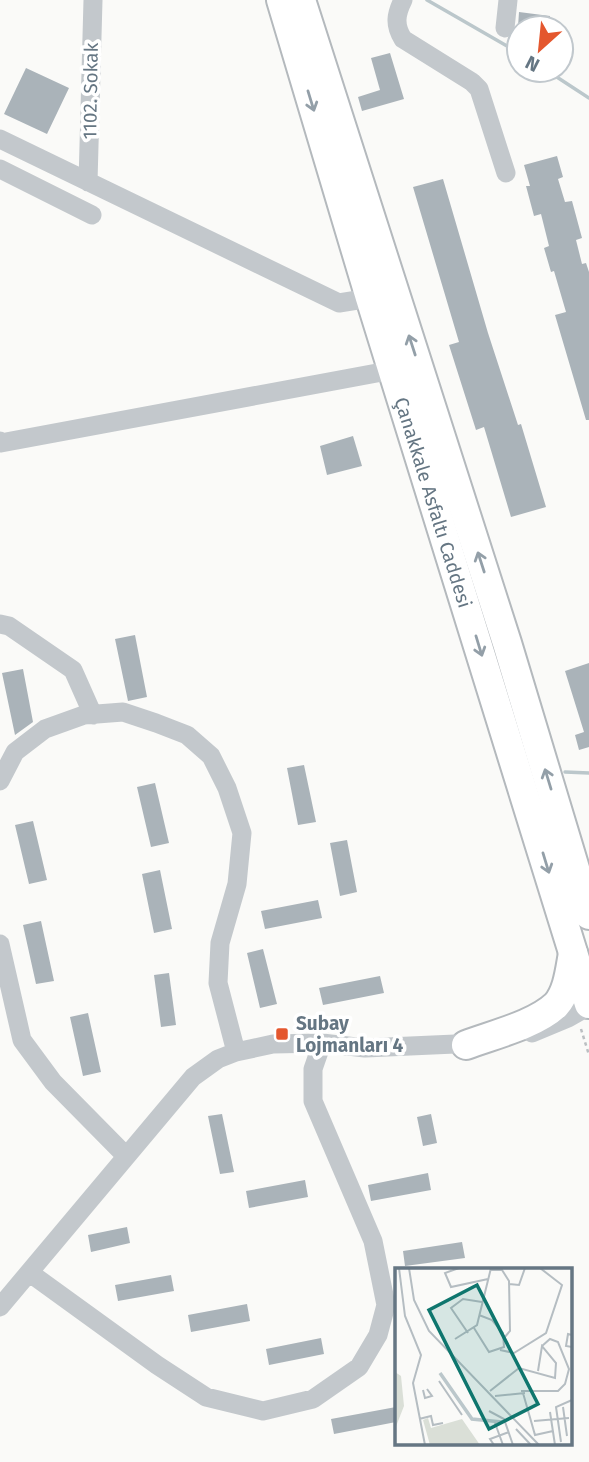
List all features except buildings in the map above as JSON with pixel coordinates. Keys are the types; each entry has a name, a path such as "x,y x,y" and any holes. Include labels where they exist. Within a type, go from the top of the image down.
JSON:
{"highway":[{"path":"274,0 291,36"},
{"name":"Çanakkale Asfaltı Caddesi","path":"281,0 370,298 589,1005"},
{"name":"Çanakkale Asfaltı Caddesi","path":"301,0 507,643 589,915"},
{"path":"320,0 330,31 336,108"},
{"path":"466,1045 533,1020 556,1004 565,988 573,953"}],"street":[{"name":"1102. Sokak","path":"88,181 93,0"},
{"path":"402,1 397,13 397,30 403,39 479,89 506,173"},
{"path":"0,139 339,303 370,298"},
{"path":"0,169 92,215"},
{"path":"0,441 1,443 393,370"},
{"path":"0,624 9,626 73,670 93,715"},
{"path":"0,781 15,752 45,729 84,715 123,712 187,736 211,755 227,788 242,833 237,884 220,943 218,983 236,1052"},
{"path":"0,944 22,1040 53,1082 126,1156"},
{"path":"0,1307 193,1077 218,1059 273,1044 322,1044 365,1048 466,1045 527,1034 568,1018 589,1005"},
{"path":"30,1273 206,1397 263,1411 313,1399 359,1367 378,1335 386,1305 373,1241 313,1101 313,1069 322,1044"}],"waterway":[{"path":"427,0 505,45"},
{"path":"568,84 589,98"},
{"path":"565,772 589,773"}],"place":[{"name":"Subay Lojmanları 4","path":"282,1034"}]}
